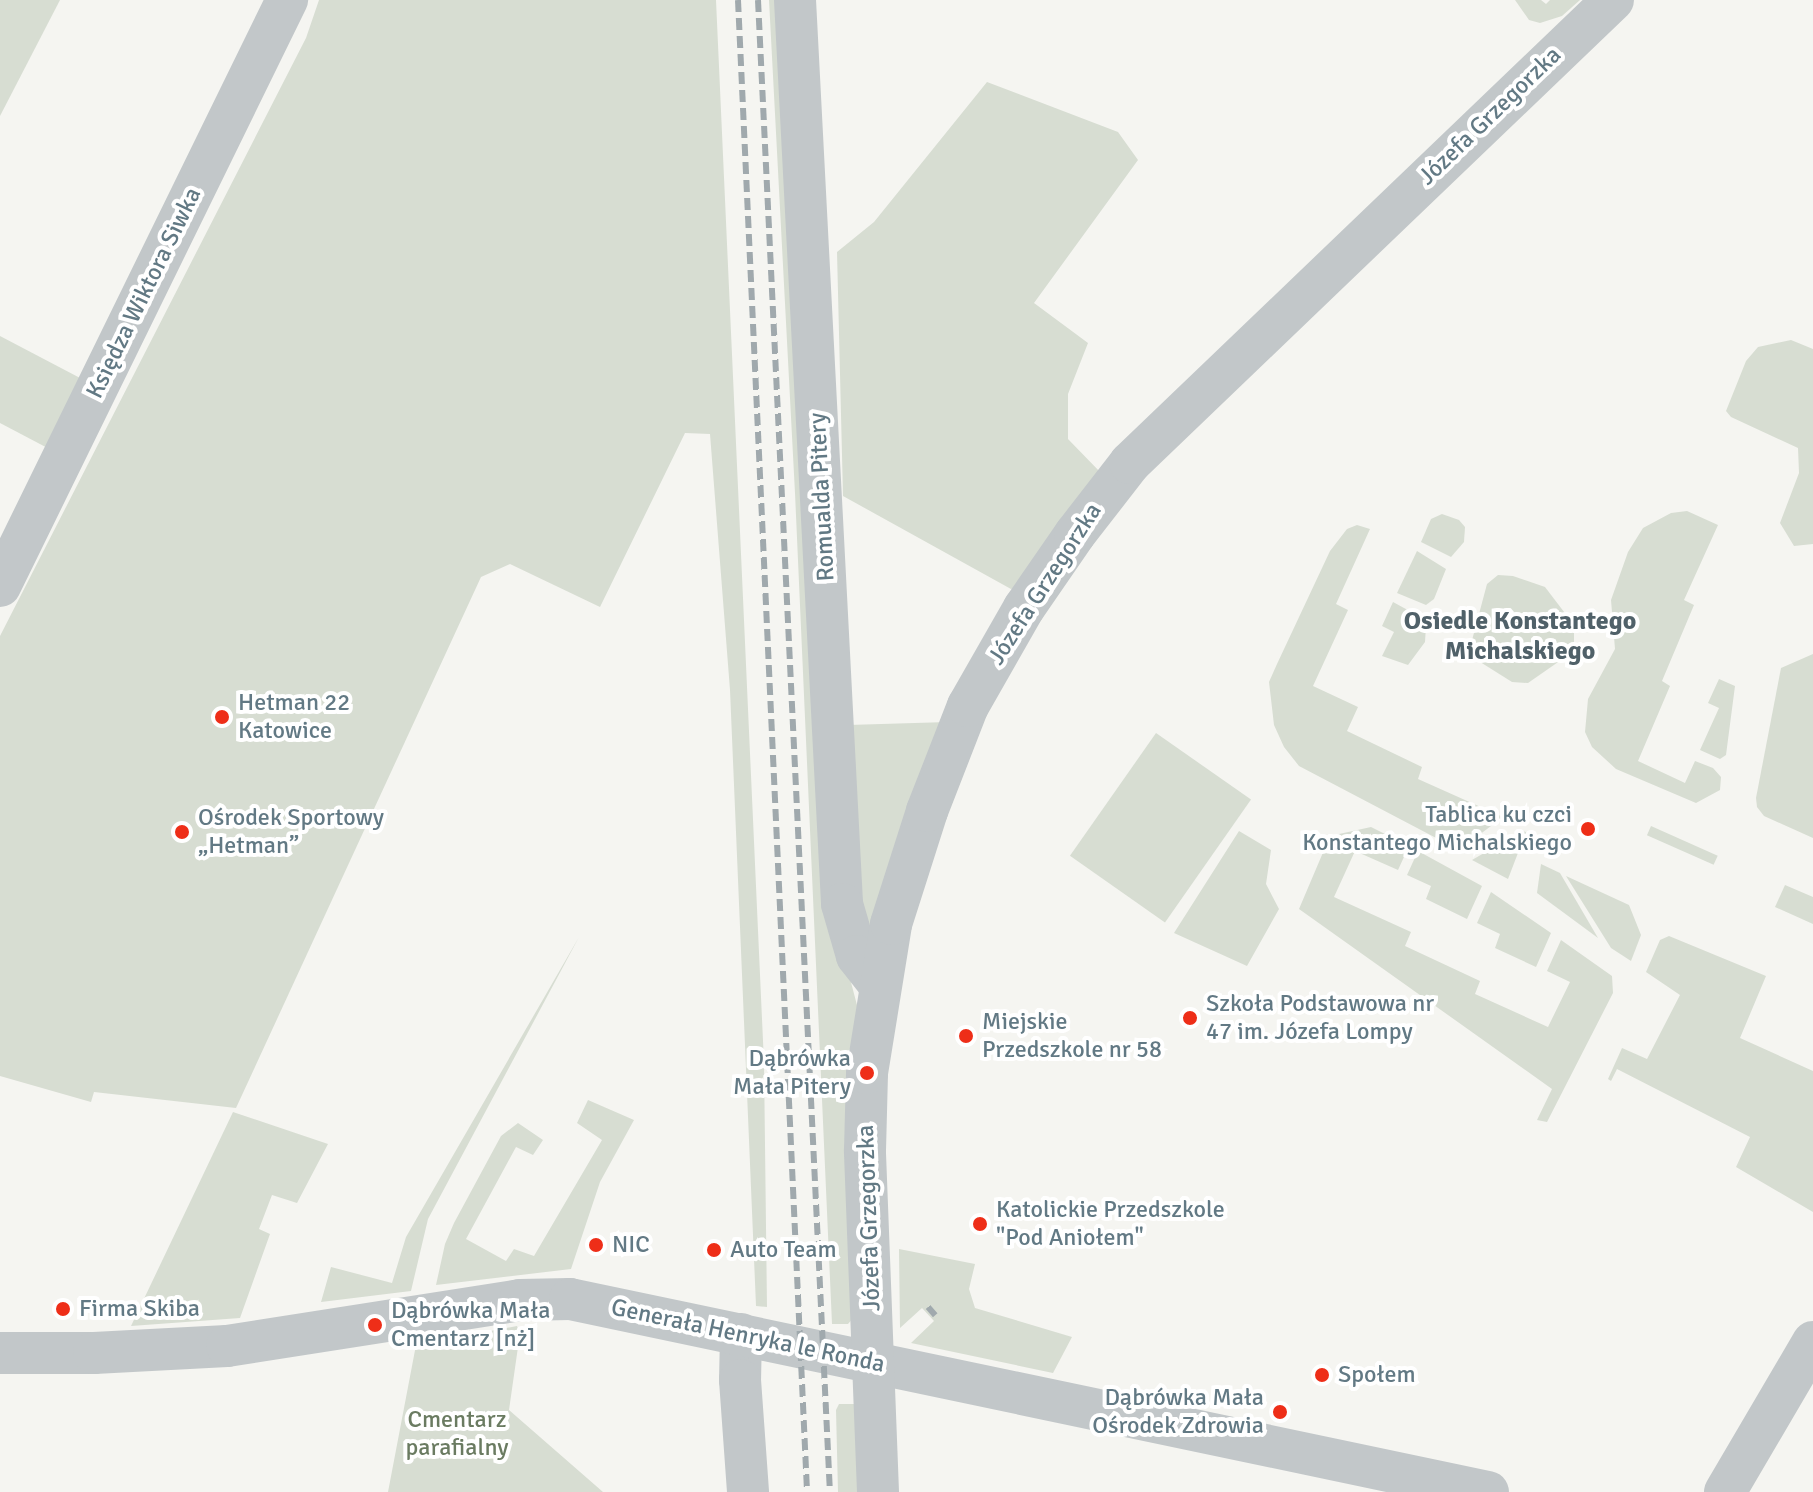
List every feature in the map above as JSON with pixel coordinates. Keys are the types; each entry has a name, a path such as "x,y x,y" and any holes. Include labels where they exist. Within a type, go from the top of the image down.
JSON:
{"street":[{"name":"Księdza Wiktora Siwka","path":"0,586 287,0"},
{"name":"Romualda Pitery","path":"795,0 842,904 857,956 880,985"},
{"name":"Józefa Grzegorzka","path":"878,1492 865,1150 867,1073 880,985 906,874 968,706 1024,608 1075,534 1141,452 1613,0"},
{"name":"Generała Henryka le Ronda","path":"0,1353 107,1353 227,1346 464,1308 553,1298 588,1301 1401,1484 1488,1492"},
{"path":"741,1334 740,1380 748,1492"},
{"path":"1725,1492 1813,1342"}],"green space":[{"path":"0,0 60,0 0,116"},
{"path":"319,0 716,0 764,1063 767,1307 756,1306 730,690 710,434 685,433 600,607 510,564 481,577 236,1108 94,1092 91,1102 0,1076 0,636 306,38"},
{"path":"769,0 789,0 836,925 858,1009 854,1317 848,1324 832,1324 795,493"},
{"path":"1515,0 1541,0 1546,4 1550,0 1580,0 1562,16 1540,23 1529,20"},
{"path":"987,82 1118,132 1138,160 1034,303 1088,343 1068,394 1068,439 1102,474 1021,587 1011,589 843,496 837,252 874,222"},
{"path":"0,336 82,379 57,453 0,423"},
{"path":"1791,340 1813,349 1813,544 1794,546 1780,523 1799,473 1798,448 1731,417 1726,411 1746,361 1758,347"},
{"path":"1687,511 1718,525 1684,600 1694,605 1662,681 1670,686 1638,761 1685,783 1695,761 1713,768 1721,777 1720,790 1696,803 1616,769 1592,747 1585,732 1588,699 1615,649 1611,600 1628,552 1643,528 1671,513"},
{"path":"1442,514 1459,520 1465,527 1464,542 1451,557 1421,542 1431,519"},
{"path":"1357,525 1370,529 1336,604 1348,610 1313,686 1358,707 1347,731 1422,767 1418,779 1503,817 1459,850 1299,766 1284,747 1274,725 1269,682 1330,551 1347,529"},
{"path":"1417,551 1446,569 1434,599 1426,605 1397,593"},
{"path":"1498,575 1513,576 1545,587 1574,625 1574,651 1528,683 1512,682 1477,660 1472,652 1471,644 1487,584"},
{"path":"1393,602 1415,614 1426,626 1425,642 1408,665 1382,656 1394,632 1382,626"},
{"path":"1813,654 1813,838 1764,816 1757,807 1756,798 1781,668"},
{"path":"1719,679 1735,686 1726,755 1720,759 1700,750 1719,708 1708,703"},
{"path":"948,722 872,925 864,924 848,725"},
{"path":"1156,733 1251,800 1165,922 1070,856"},
{"path":"1651,826 1718,856 1714,865 1647,835"},
{"path":"1371,827 1409,846 1398,870 1355,851 1334,897 1411,932 1405,946 1480,981 1475,994 1548,1027 1570,982 1547,971 1561,940 1612,976 1613,993 1547,1122 1537,1120 1552,1089 1299,909 1330,836"},
{"path":"1239,831 1271,850 1266,884 1279,909 1247,966 1174,933"},
{"path":"1522,831 1526,832 1508,879 1472,860"},
{"path":"1418,851 1482,886 1467,919 1426,899 1431,886 1407,875"},
{"path":"1541,864 1560,873 1598,938 1537,893"},
{"path":"1566,876 1629,905 1641,935 1631,961 1611,948"},
{"path":"1785,885 1813,897 1813,924 1775,907"},
{"path":"1491,892 1551,933 1536,967 1495,948 1500,934 1477,923"},
{"path":"1669,936 1766,976 1740,1038 1813,1071 1813,1212 1736,1167 1750,1137 1617,1069 1611,1081 1608,1079 1622,1048 1647,1059 1680,995 1646,972 1660,940"},
{"path":"579,937 428,1219 411,1291 321,1302 331,1267 392,1283 406,1237"},
{"path":"588,1100 634,1120 600,1182 571,1269 436,1285 445,1244 454,1223 501,1136 518,1123 543,1140 533,1155 516,1147 466,1239 506,1261 514,1249 534,1256 602,1140 577,1123"},
{"path":"233,1112 328,1144 297,1203 272,1195 259,1229 270,1234 240,1318 131,1326"},
{"path":"899,1249 975,1264 969,1289 975,1308 1072,1337 1053,1373 911,1343 934,1321 922,1308 900,1328"},
{"name":"Cmentarz parafialny","path":"517,1326 520,1333 509,1410 603,1492 388,1492 416,1345"},
{"path":"839,1404 859,1404 869,1492 838,1492 836,1410"}],"railway":[{"path":"738,0 807,1492"},
{"path":"758,0 830,1492"},
{"path":"928,1307 935,1315"}],"place":[{"name":"Hetman 22 Katowice","path":"222,717"},
{"name":"Tablica ku czci Konstantego Michalskiego","path":"1588,829"},
{"name":"Ośrodek Sportowy „Hetman”","path":"182,832"},
{"name":"Szkoła Podstawowa nr 47 im. Józefa Lompy","path":"1190,1018"},
{"name":"Miejskie Przedszkole nr 58","path":"966,1036"},
{"name":"Dąbrówka Mała Pitery","path":"867,1073"},
{"name":"Katolickie Przedszkole \"Pod Aniołem\"","path":"980,1224"},
{"name":"NIC","path":"596,1245"},
{"name":"Auto Team","path":"714,1250"},
{"name":"Firma Skiba","path":"63,1309"},
{"name":"Dąbrówka Mała Cmentarz [nż]","path":"375,1325"},
{"name":"Społem","path":"1322,1375"},
{"name":"Dąbrówka Mała Ośrodek Zdrowia","path":"1280,1412"}],"district":[{"name":"Osiedle Konstantego Michalskiego","path":"1520,637"}]}
